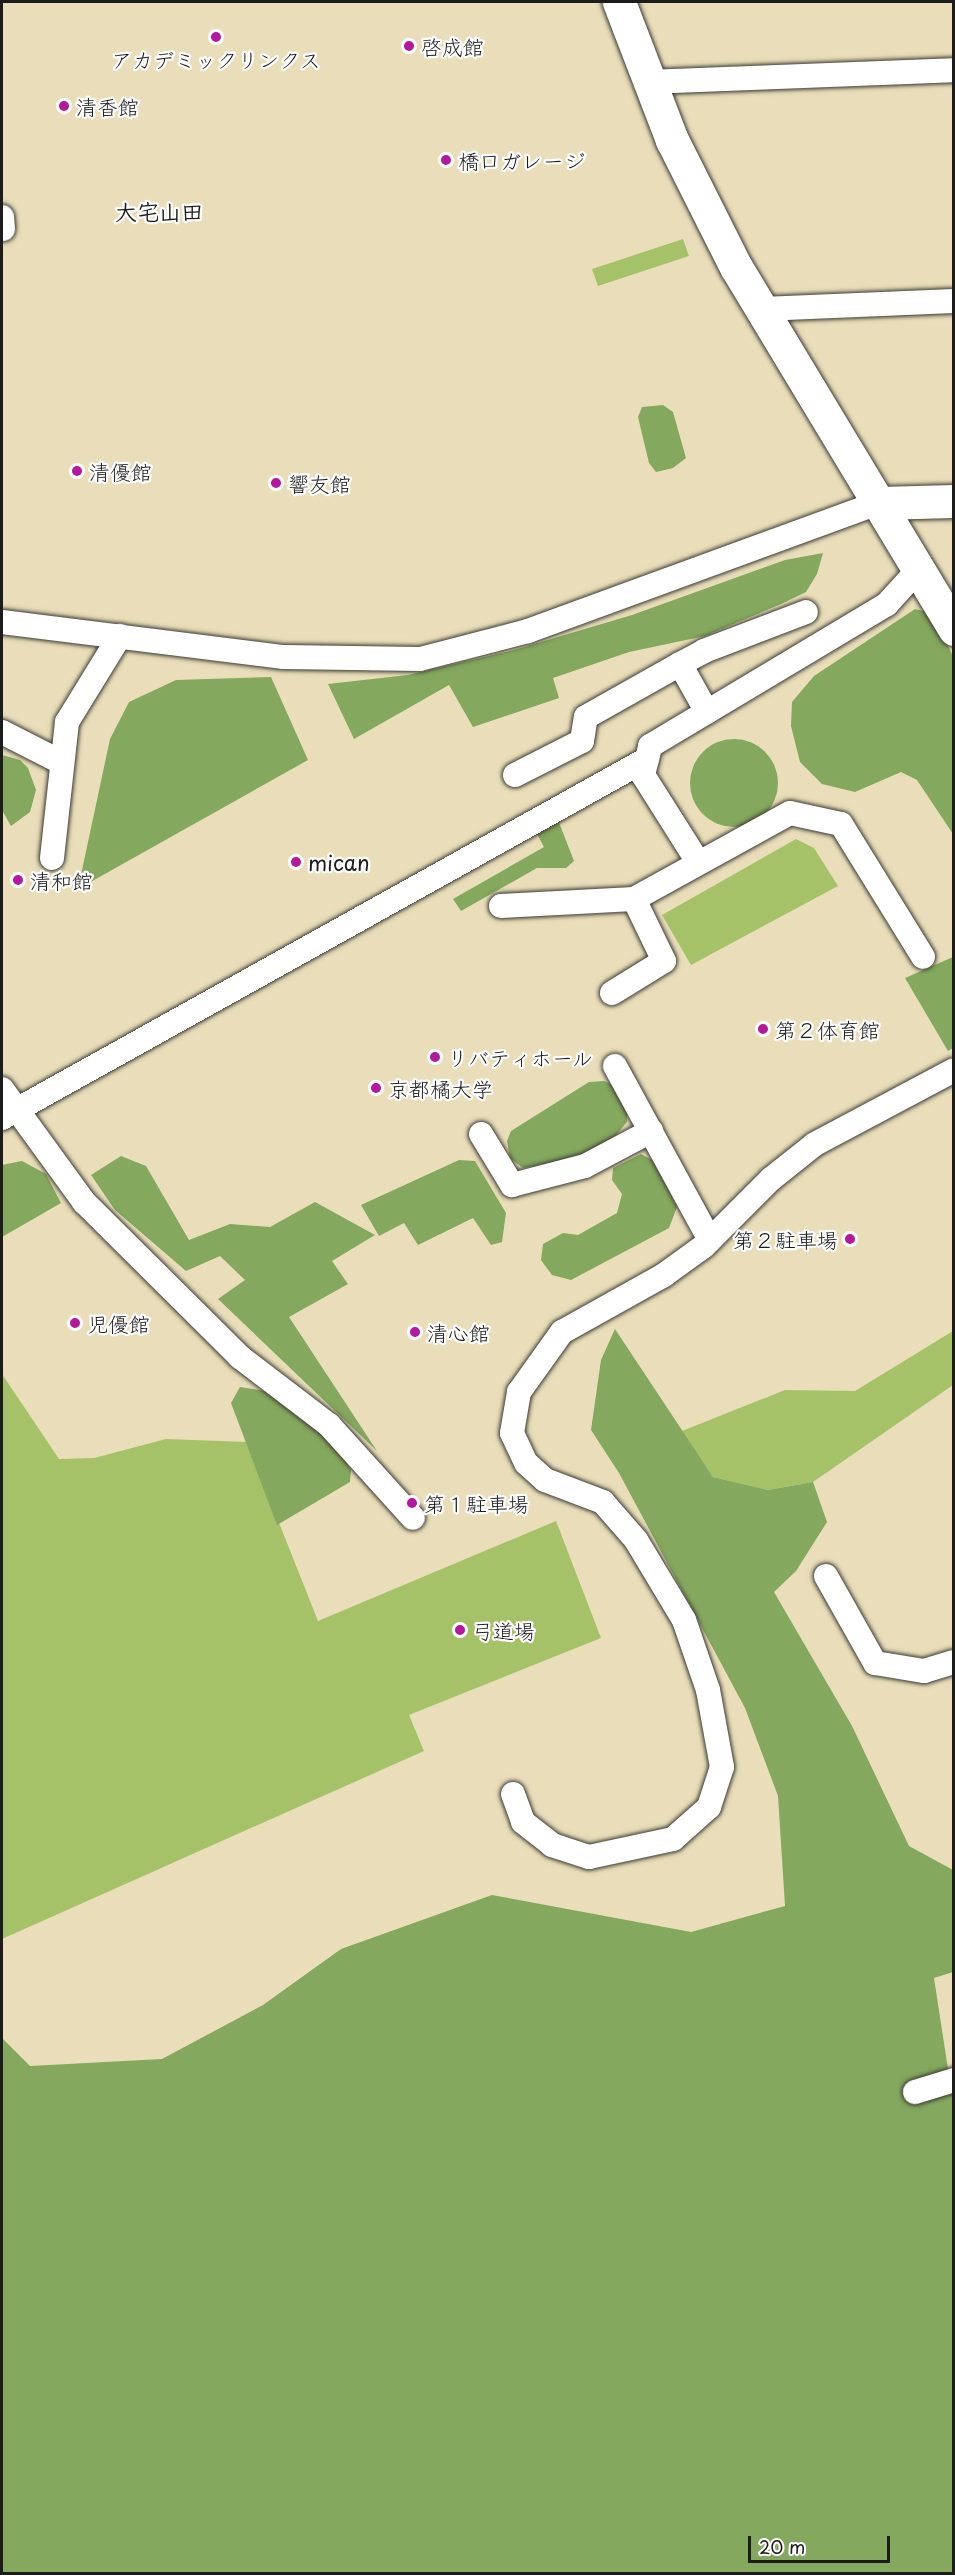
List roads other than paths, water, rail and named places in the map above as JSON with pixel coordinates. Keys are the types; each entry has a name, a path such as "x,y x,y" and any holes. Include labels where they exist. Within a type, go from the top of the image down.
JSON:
{"street":[{"path":"619,2 646,82 704,206 762,309 954,629"},
{"path":"878,502 954,501"}],"lane":[{"path":"646,82 954,70"},
{"path":"762,309 954,301"},
{"path":"2,622 284,657 420,659 528,631 878,502"},
{"path":"698,862 643,775 650,746 887,604 918,570"},
{"path":"515,775 582,741 586,717 680,664 704,651 806,612"},
{"path":"52,858 67,722 120,636"},
{"path":"680,664 707,712"},
{"path":"2,732 61,762"},
{"path":"8,1115 647,759"},
{"path":"501,906 634,899 790,813 841,824 923,957"},
{"path":"612,993 664,961 634,899"},
{"path":"615,1066 710,1240"},
{"path":"513,1794 524,1822 552,1845 589,1857 673,1839 709,1807 722,1767 708,1690 684,1620 636,1540 603,1502 545,1480 526,1463 512,1433 519,1392 562,1332 664,1275 710,1240 771,1179 815,1144 954,1070"},
{"path":"2,1089 8,1115 84,1202 240,1357 329,1425 413,1518"},
{"path":"481,1134 512,1185 585,1166 651,1131"},
{"path":"826,1576 875,1663 924,1671 954,1662"},
{"path":"915,2092 954,2080"}],"place":[{"name":"アカデミックリンクス","path":"216,37"},
{"name":"啓成館","path":"409,46"},
{"name":"清香館","path":"64,106"},
{"name":"橋口ガレージ","path":"446,160"},
{"name":"清優館","path":"77,471"},
{"name":"響友館","path":"276,483"},
{"name":"mican","path":"296,862"},
{"name":"清和館","path":"18,880"},
{"name":"第２体育館","path":"763,1029"},
{"name":"リバティホール","path":"435,1057"},
{"name":"京都橘大学","path":"376,1088"},
{"name":"第２駐車場","path":"850,1239"},
{"name":"児優館","path":"75,1323"},
{"name":"清心館","path":"415,1332"},
{"name":"第１駐車場","path":"412,1503"},
{"name":"弓道場","path":"460,1630"}],"district":[{"name":"大宅山田","path":"159,211"}]}
